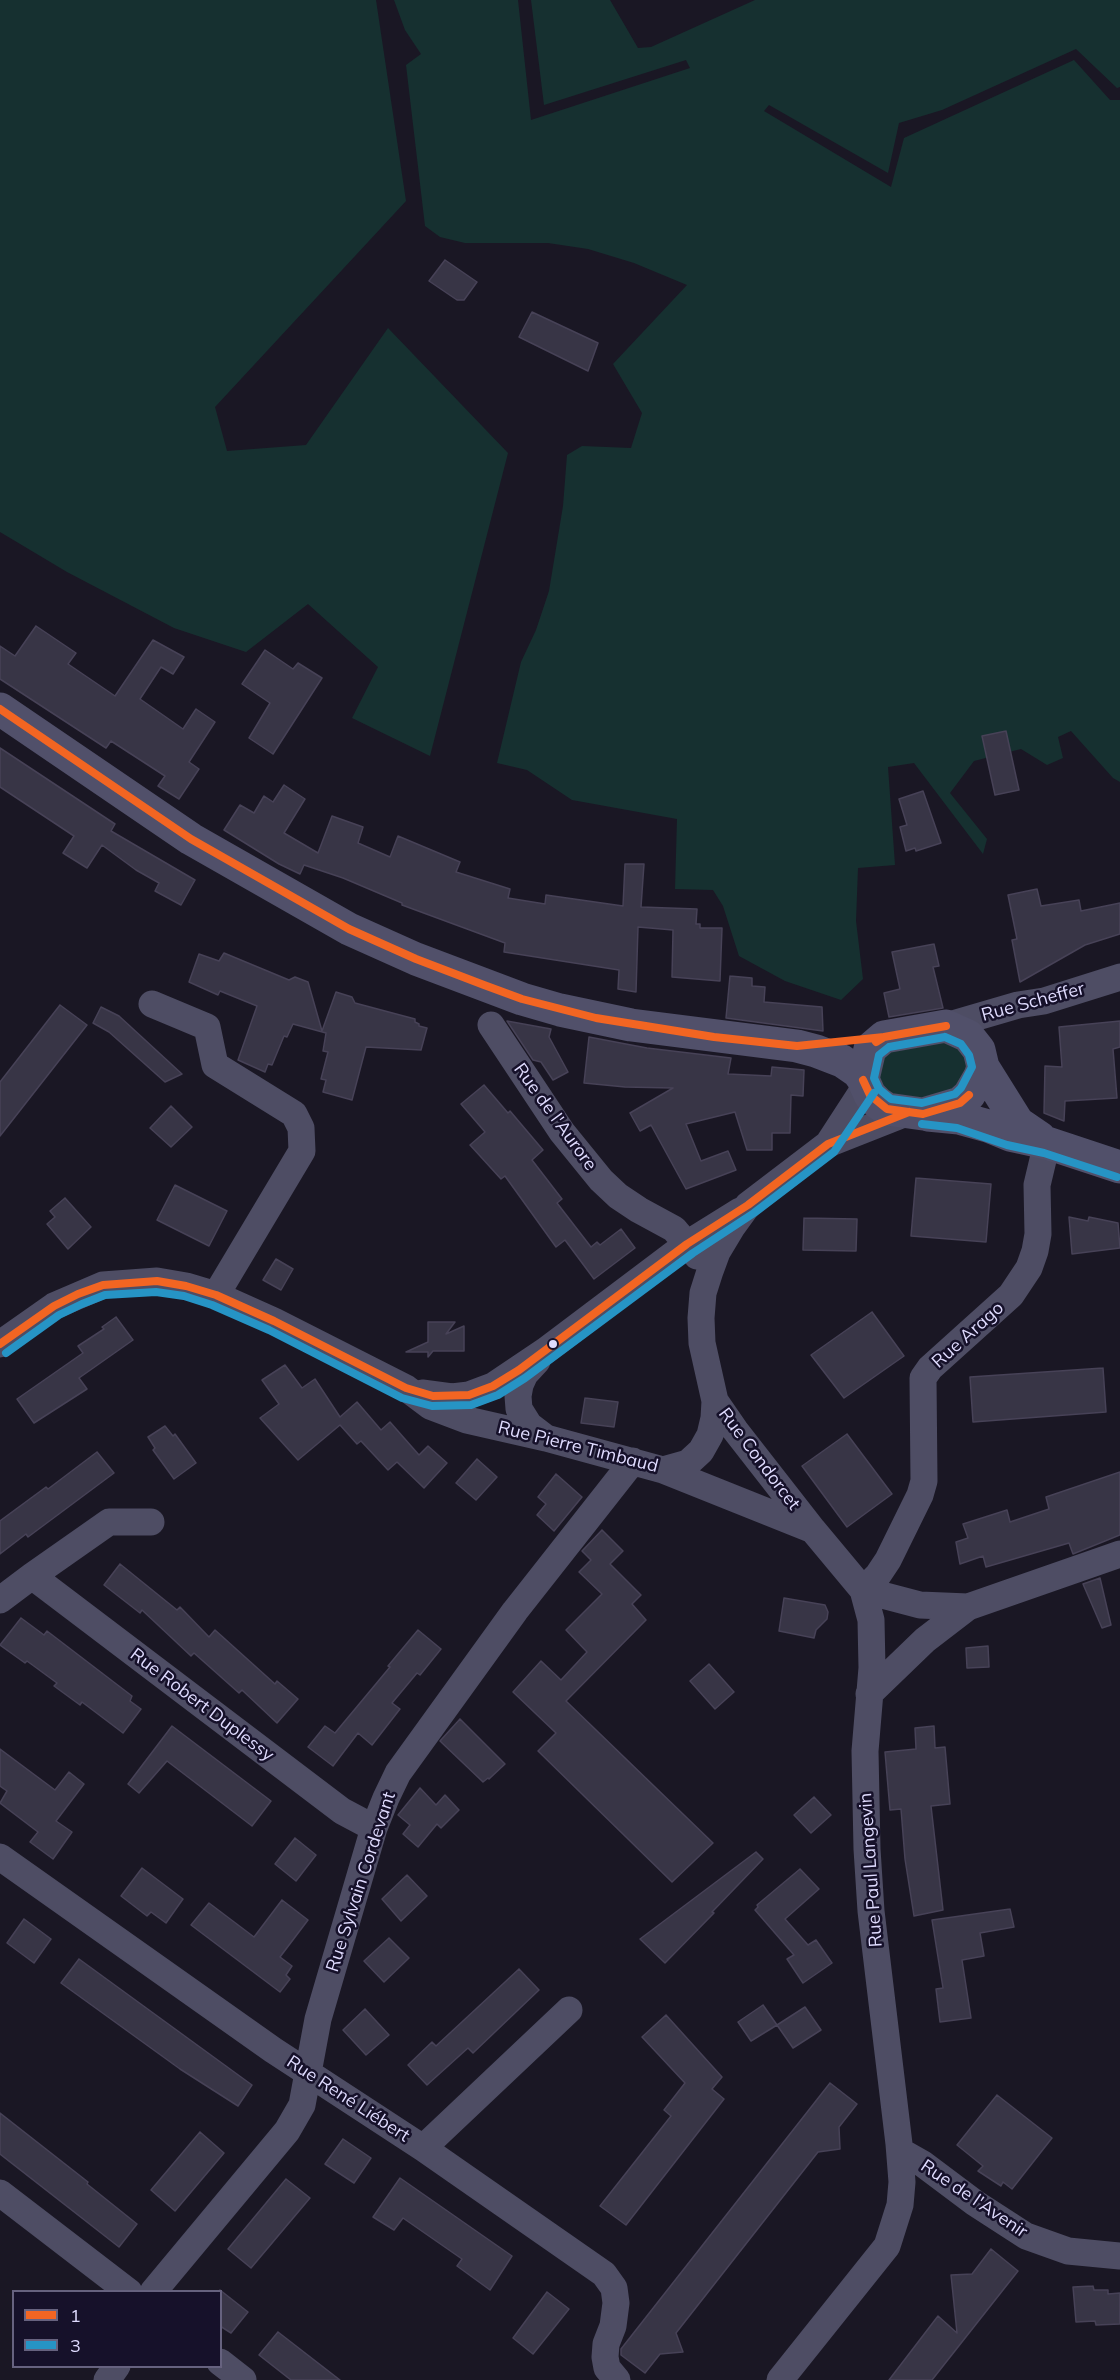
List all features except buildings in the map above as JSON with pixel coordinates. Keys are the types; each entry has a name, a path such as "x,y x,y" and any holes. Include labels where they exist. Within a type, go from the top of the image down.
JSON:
{"main road":[{"path":"0,709 191,838 349,929 416,959 522,999 560,1010 631,1025 797,1046 833,1056 851,1067 870,1095 887,1109 959,1118 1120,1167"},
{"path":"797,1046 884,1037 946,1026 960,1031 975,1042 982,1067 1018,1122 1047,1143"},
{"path":"864,1083 870,1049 884,1037"},
{"path":"916,1113 960,1102 976,1084 982,1067"}],"street":[{"name":"Rue Scheffer","path":"946,1026 1018,1005 1044,1001 1120,976"},
{"path":"152,1004 207,1027 215,1065 294,1114 301,1128 302,1151 216,1295"},
{"name":"Rue de l'Aurore","path":"490,1025 562,1132 601,1180 632,1205 674,1229 710,1271"},
{"name":"Rue Condorcet","path":"828,1144 864,1083"},
{"name":"Rue Condorcet","path":"863,1590 813,1530 715,1401 702,1343 700,1318 703,1293 710,1271 727,1235 748,1205 828,1144 916,1113"},
{"name":"Rue Arago","path":"863,1590 878,1575 888,1560 920,1495 924,1481 923,1378 930,1368 1011,1295 1029,1268 1038,1234 1039,1170 1047,1143"},
{"name":"Rue Pierre Timbaud","path":"406,1388 433,1396 452,1397 469,1395 493,1386 545,1351 687,1244 748,1205"},
{"name":"Rue Pierre Timbaud","path":"0,1344 54,1306 103,1285 157,1281 186,1286 216,1295 274,1321 406,1388 430,1406 467,1420 546,1437 663,1470 688,1463 701,1451 710,1435 715,1401"},
{"path":"545,1351 525,1374 518,1396 519,1409 524,1418 529,1425 546,1437"},
{"name":"Rue Sylvain Cordevant","path":"155,2290 287,2131 302,2105 318,2019 374,1828 386,1798 405,1764 514,1611 633,1461"},
{"path":"663,1470 813,1530"},
{"path":"0,1600 109,1522 151,1522"},
{"path":"869,1694 925,1640 968,1608 1120,1554"},
{"name":"Rue Robert Duplessy","path":"32,1576 342,1811 374,1828"},
{"path":"863,1590 920,1605 968,1608"},
{"name":"Rue Paul Langevin","path":"780,2380 887,2246 900,2205 902,2182 900,2151 871,1911 867,1849 865,1751 872,1668 871,1620 863,1590"},
{"name":"Rue René Liébert","path":"0,1858 142,1960 423,2148 604,2274 614,2289 616,2302 605,2357 607,2368 617,2380"},
{"path":"423,2148 569,2010"},
{"name":"Rue de l'Avenir","path":"900,2151 923,2164 975,2203 1026,2236 1068,2252 1120,2256"},
{"path":"0,2193 126,2290"},
{"path":"222,2364 243,2380"},
{"path":"107,2380 116,2368"}],"green space":[{"path":"0,0 376,0 406,201 215,407 227,451 306,445 388,328 508,453 430,756 352,718 378,667 308,604 246,652 174,628 67,572 0,532"},
{"path":"394,0 518,0 531,120 690,68 686,60 544,105 531,0 610,0 638,48 651,47 755,0 1120,0 1120,87 1117,88 1076,49 942,110 899,123 888,173 769,105 764,111 891,187 904,138 1074,60 1110,100 1120,100 1120,782 1113,778 1071,731 1058,737 1063,758 1047,765 1021,749 974,761 950,793 987,839 983,854 914,763 888,767 895,865 858,868 856,921 863,979 841,1000 785,981 739,956 723,906 713,890 675,889 677,819 572,800 527,770 497,763 521,662 536,630 549,591 563,506 567,455 582,446 631,448 642,413 613,364 687,285 634,263 588,249 548,243 465,243 440,237 425,226 406,65 421,54 405,30"},
{"path":"950,1036 967,1053 965,1087 917,1103 878,1092 878,1053"}],"transit line":[{"name":"1","path":"0,709 191,839 349,929 416,959 484,985 522,999 596,1018 714,1037 797,1046 884,1037"},
{"name":"1","path":"876,1042 884,1037 946,1026"},
{"name":"3","path":"945,1037 961,1044 969,1055 972,1067 961,1088 955,1094 922,1103 891,1099 879,1089 874,1078 879,1055 889,1047 945,1037"},
{"name":"1","path":"863,1080 870,1095 887,1109 923,1114 960,1103 969,1095"},
{"name":"3","path":"6,1353 59,1315 82,1304 105,1295 156,1292 184,1296 212,1305 269,1330 402,1398 432,1406 471,1405 498,1395 525,1378 693,1253 754,1213 834,1152 874,1093"},
{"name":"1","path":"0,1344 54,1306 78,1294 103,1285 157,1281 186,1286 216,1295 274,1321 406,1388 433,1396 469,1395 493,1386 519,1370 687,1244 748,1205 828,1144 909,1112"},
{"name":"3","path":"922,1124 957,1128 1117,1177"}]}
